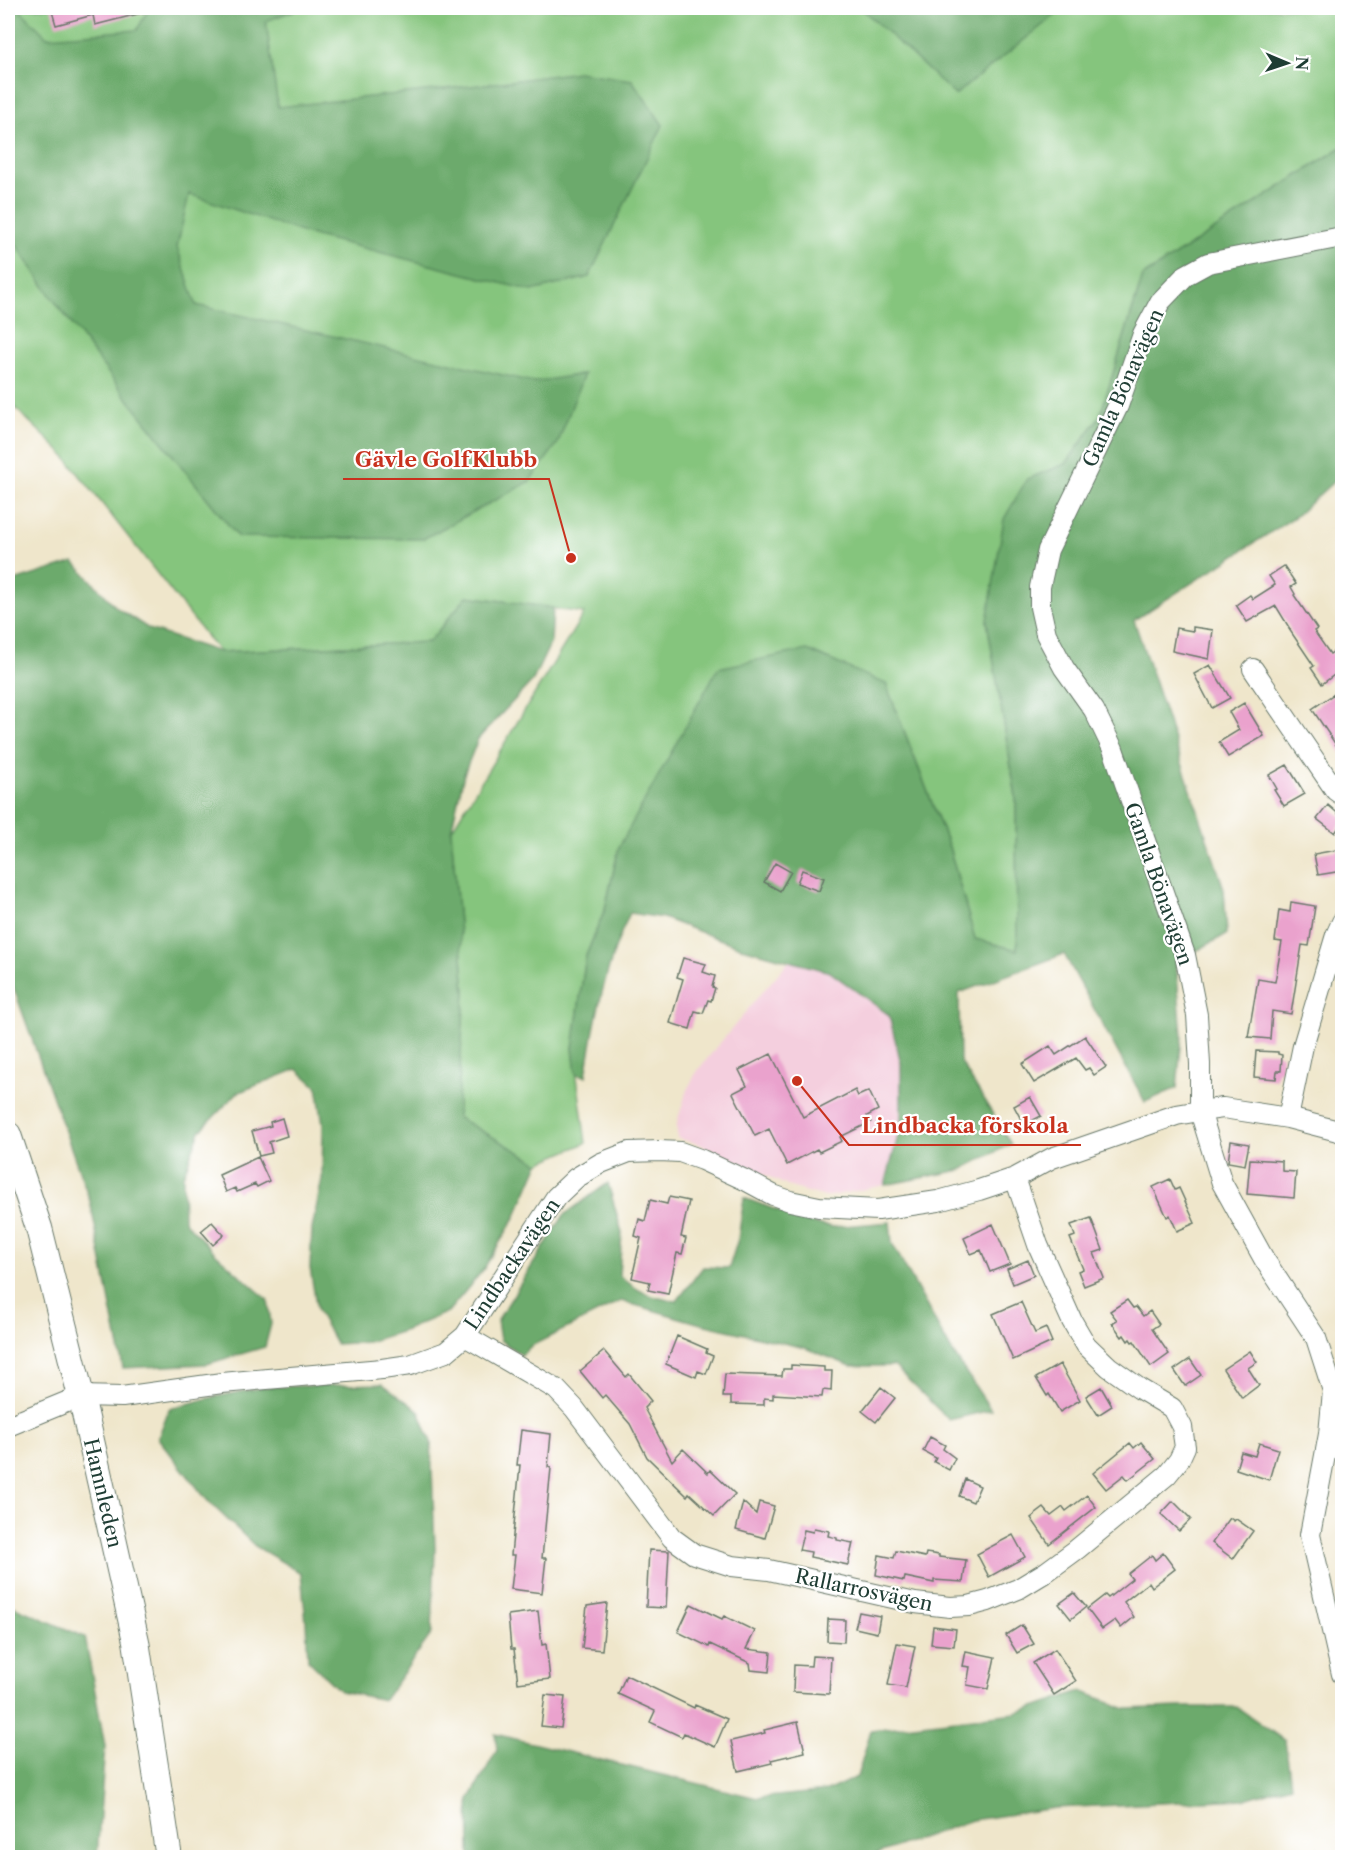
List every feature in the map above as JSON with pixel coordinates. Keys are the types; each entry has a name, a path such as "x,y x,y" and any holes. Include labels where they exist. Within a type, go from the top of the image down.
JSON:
{"main road":[{"name":"Hamnleden","path":"8,1135 39,1228 81,1396 136,1641 169,1857"}],"street":[{"name":"Gamla Bönavägen","path":"1342,237 1208,263 1186,275 1160,303 1143,334 1118,406 1048,550 1040,587 1040,607 1047,634 1064,668 1094,710 1113,749 1185,955 1197,1015 1200,1111 1222,1183 1264,1259 1316,1338 1333,1391 1336,1438 1310,1535 1342,1674"},
{"path":"1253,669 1335,790 1342,795"},
{"path":"1288,1118 1303,1046 1336,935 1342,922"},
{"name":"Lindbackavägen","path":"81,1396 122,1397 222,1383 382,1369 410,1365 446,1352 465,1336 556,1197 576,1178 601,1163 629,1152 680,1152 745,1180 773,1196 819,1207 878,1209 938,1201 979,1190 1015,1178 1052,1158 1176,1115 1200,1111 1222,1108 1288,1118 1342,1132"},
{"name":"Rallarrosvägen","path":"465,1336 556,1389 574,1408 672,1538 694,1554 732,1566 769,1570 915,1603 950,1607 969,1606 988,1601 1018,1589 1076,1550 1167,1475 1185,1448 1182,1427 1172,1408 1109,1367 1086,1345 1072,1321 1038,1245 1015,1178"},
{"path":"8,1426 81,1396"}],"shaded area":[{"path":"789,961 830,972 889,1015 901,1063 901,1125 885,1185 826,1197 790,1187 699,1144 677,1138 677,1122 687,1090 697,1071"}],"green space":[{"path":"8,8 1342,8 1342,147 1143,276 1100,416 1066,464 1027,479 987,621 1016,797 1017,950 975,939 949,847 886,684 619,847 605,909 586,956 573,1048 586,1143 539,1163 456,1117 465,992 451,831 584,613 467,596 429,642 219,652 63,454 8,401"},
{"path":"8,8 18,8 47,37 137,30 149,8 300,8 266,21 278,107 578,72 632,80 663,125 589,277 532,291 304,233 189,194 177,247 196,305 534,382 584,374 558,443 529,482 423,539 238,537 127,398 50,295 8,232"},
{"path":"861,8 1064,8 955,95"},
{"path":"1342,147 1342,474 1296,516 1134,620 1224,889 1227,934 1176,962 1182,1036 1177,1088 1145,1102 1064,954 959,993 960,1061 1011,1144 961,1170 885,1185 901,1125 901,1063 889,1015 830,972 746,949 663,918 630,913 607,972 586,1076 576,1074 573,1048 586,956 605,909 619,847 718,668 807,650 886,684 949,847 975,939 1017,950 1016,797 987,621 1004,519 1027,479 1066,464 1100,416 1143,276"},
{"path":"74,562 117,608 149,629 219,652 429,642 467,596 553,608 551,642 533,680 478,739 464,774 451,831 465,992 457,1117 539,1163 516,1216 483,1270 448,1312 406,1330 368,1342 336,1344 317,1310 310,1268 312,1229 322,1179 323,1124 317,1087 297,1069 237,1093 200,1131 183,1176 184,1221 216,1254 268,1300 271,1324 265,1347 207,1364 123,1368 90,1201 8,972 8,583"},
{"path":"608,1183 622,1233 619,1275 645,1293 677,1301 703,1267 729,1268 738,1239 744,1198 814,1224 832,1227 890,1222 892,1243 951,1350 991,1410 949,1420 894,1366 851,1366 805,1348 701,1324 621,1301 531,1346 522,1355 500,1340 497,1321 564,1215"},
{"path":"383,1384 419,1411 431,1442 435,1549 432,1633 384,1700 340,1691 308,1660 301,1573 255,1546 207,1500 158,1438 169,1409 205,1399 265,1387"},
{"path":"8,1604 85,1637 105,1746 97,1857 8,1857"},
{"path":"1081,1691 1126,1709 1237,1707 1285,1741 1291,1785 1245,1799 1055,1808 972,1820 870,1856 697,1858 658,1854 635,1858 470,1857 469,1800 497,1750 495,1734 757,1798 827,1791 857,1777 871,1730 1016,1713"}],"building":[{"path":"51,8 145,8 146,12 95,25 93,15 56,25"},
{"path":"1284,566 1296,584 1291,587 1294,595 1317,629 1314,631 1330,654 1342,646 1342,669 1322,684 1311,668 1314,666 1276,606 1247,622 1236,605 1250,595 1253,599 1275,585 1269,576"},
{"path":"1193,627 1213,630 1209,659 1172,651 1176,628 1193,631"},
{"path":"1210,665 1230,698 1212,708 1194,674"},
{"path":"1334,694 1342,707 1342,754 1312,709"},
{"path":"1244,703 1264,736 1228,757 1219,742 1239,730 1229,712"},
{"path":"1287,765 1305,794 1284,806 1274,790 1277,789 1269,775"},
{"path":"1328,805 1342,817 1342,823 1335,833 1317,819"},
{"path":"1342,849 1342,871 1318,875 1314,854"},
{"path":"775,863 791,872 780,891 764,882"},
{"path":"802,870 824,878 819,891 797,883"},
{"path":"1291,902 1315,906 1309,946 1302,945 1291,1014 1272,1011 1270,1039 1248,1037 1258,979 1275,982 1282,942 1275,941 1279,910 1290,912"},
{"path":"683,958 706,964 703,972 715,976 712,987 715,988 711,1001 708,1000 703,1013 695,1011 690,1029 670,1023 683,979 677,977"},
{"path":"1085,1036 1106,1067 1094,1075 1089,1068 1085,1070 1076,1058 1034,1083 1022,1064 1050,1046 1056,1055"},
{"path":"1256,1051 1278,1052 1282,1055 1281,1071 1277,1071 1276,1079 1254,1077"},
{"path":"771,1054 803,1117 855,1090 858,1096 869,1091 878,1110 867,1116 871,1122 840,1137 842,1141 819,1152 817,1149 787,1165 769,1129 755,1136 733,1093 747,1086 739,1070"},
{"path":"1030,1097 1041,1116 1024,1125 1014,1106"},
{"path":"282,1118 287,1136 269,1142 272,1153 259,1156 252,1131 271,1126 270,1122"},
{"path":"1231,1141 1249,1144 1245,1165 1228,1162"},
{"path":"258,1157 269,1181 257,1187 255,1184 237,1192 235,1188 226,1192 219,1175"},
{"path":"1250,1159 1282,1161 1282,1171 1296,1172 1294,1198 1247,1194"},
{"path":"1170,1179 1175,1190 1179,1188 1195,1223 1177,1231 1170,1215 1167,1217 1153,1187"},
{"path":"669,1197 689,1201 681,1237 686,1238 682,1254 677,1253 668,1294 648,1290 650,1282 632,1278 641,1238 635,1236 639,1219 645,1221 650,1200 667,1204"},
{"path":"1091,1218 1103,1250 1094,1253 1104,1278 1084,1286 1078,1271 1083,1269 1070,1238 1075,1236 1071,1225"},
{"path":"212,1222 224,1235 213,1245 201,1231"},
{"path":"993,1224 1010,1264 990,1272 981,1250 971,1254 964,1238"},
{"path":"1028,1260 1034,1275 1013,1284 1007,1269"},
{"path":"1127,1300 1143,1316 1150,1311 1159,1324 1152,1329 1169,1354 1151,1367 1134,1341 1130,1339 1128,1341 1124,1335 1122,1337 1112,1323 1117,1320 1110,1311"},
{"path":"1021,1302 1035,1333 1046,1328 1052,1342 1013,1360 993,1314"},
{"path":"677,1336 707,1349 706,1353 713,1356 706,1374 698,1371 696,1377 666,1364"},
{"path":"604,1351 626,1377 629,1374 651,1401 644,1408 672,1461 683,1449 735,1494 714,1516 689,1493 687,1496 647,1457 630,1424 605,1395 602,1398 580,1371"},
{"path":"1250,1351 1257,1362 1248,1368 1259,1385 1242,1398 1223,1369"},
{"path":"1190,1359 1201,1375 1185,1386 1174,1370"},
{"path":"1060,1364 1080,1400 1060,1412 1036,1378"},
{"path":"791,1365 824,1367 824,1371 832,1371 831,1391 823,1390 822,1397 773,1394 773,1399 764,1398 764,1405 731,1404 731,1397 723,1397 725,1374 782,1376 783,1369 791,1369"},
{"path":"881,1387 895,1398 876,1422 862,1411"},
{"path":"1101,1387 1112,1406 1098,1415 1086,1396"},
{"path":"521,1430 551,1434 548,1467 551,1468 542,1558 546,1558 542,1593 511,1589 515,1555 511,1555"},
{"path":"930,1437 945,1445 943,1449 955,1458 949,1470 934,1462 936,1458 923,1451"},
{"path":"1141,1442 1155,1459 1128,1480 1124,1475 1106,1489 1093,1473 1130,1443 1134,1448"},
{"path":"1259,1443 1278,1449 1269,1480 1236,1469 1241,1452 1255,1456"},
{"path":"965,1479 980,1486 973,1502 959,1496"},
{"path":"1087,1495 1096,1507 1049,1544 1031,1518 1044,1508 1051,1516 1063,1507 1066,1511"},
{"path":"1173,1501 1191,1519 1179,1531 1161,1514"},
{"path":"743,1502 756,1514 759,1502 774,1506 765,1538 736,1530"},
{"path":"1230,1518 1234,1521 1236,1519 1253,1531 1233,1559 1212,1543"},
{"path":"814,1528 829,1531 828,1536 837,1538 837,1540 853,1543 848,1565 810,1557 811,1552 799,1550 804,1530 813,1532"},
{"path":"1013,1535 1025,1557 989,1577 977,1554"},
{"path":"649,1550 669,1551 666,1608 646,1607"},
{"path":"896,1551 925,1557 926,1553 966,1560 963,1582 934,1580 934,1583 905,1577 904,1581 876,1575 879,1555 894,1558"},
{"path":"1163,1553 1175,1569 1152,1587 1149,1582 1124,1602 1134,1617 1121,1628 1115,1620 1102,1629 1087,1609 1105,1595 1108,1598 1132,1579 1128,1574 1152,1555 1155,1560"},
{"path":"1074,1593 1086,1607 1071,1619 1059,1604"},
{"path":"607,1603 602,1650 582,1648 587,1606"},
{"path":"691,1604 755,1631 746,1649 771,1652 769,1672 751,1670 750,1663 678,1632"},
{"path":"538,1611 542,1645 546,1644 550,1679 518,1683 514,1649 511,1649 508,1615"},
{"path":"859,1612 880,1616 877,1633 855,1628"},
{"path":"828,1619 845,1620 844,1642 827,1641"},
{"path":"1022,1625 1034,1644 1017,1653 1006,1635"},
{"path":"933,1626 956,1629 954,1646 931,1644"},
{"path":"897,1643 915,1646 906,1688 888,1685"},
{"path":"1055,1649 1076,1681 1054,1695 1033,1663"},
{"path":"966,1651 995,1657 988,1689 967,1685 970,1667 963,1666"},
{"path":"812,1656 831,1657 829,1694 793,1692 794,1665 811,1666"},
{"path":"626,1675 694,1708 695,1705 727,1719 715,1747 684,1733 682,1737 650,1722 655,1711 618,1694"},
{"path":"545,1695 565,1697 561,1728 541,1726"},
{"path":"798,1722 805,1752 738,1771 731,1741"}],"place":[{"name":"Gävle GolfKlubb","path":"571,558"},
{"name":"Lindbacka förskola","path":"797,1081"}]}
